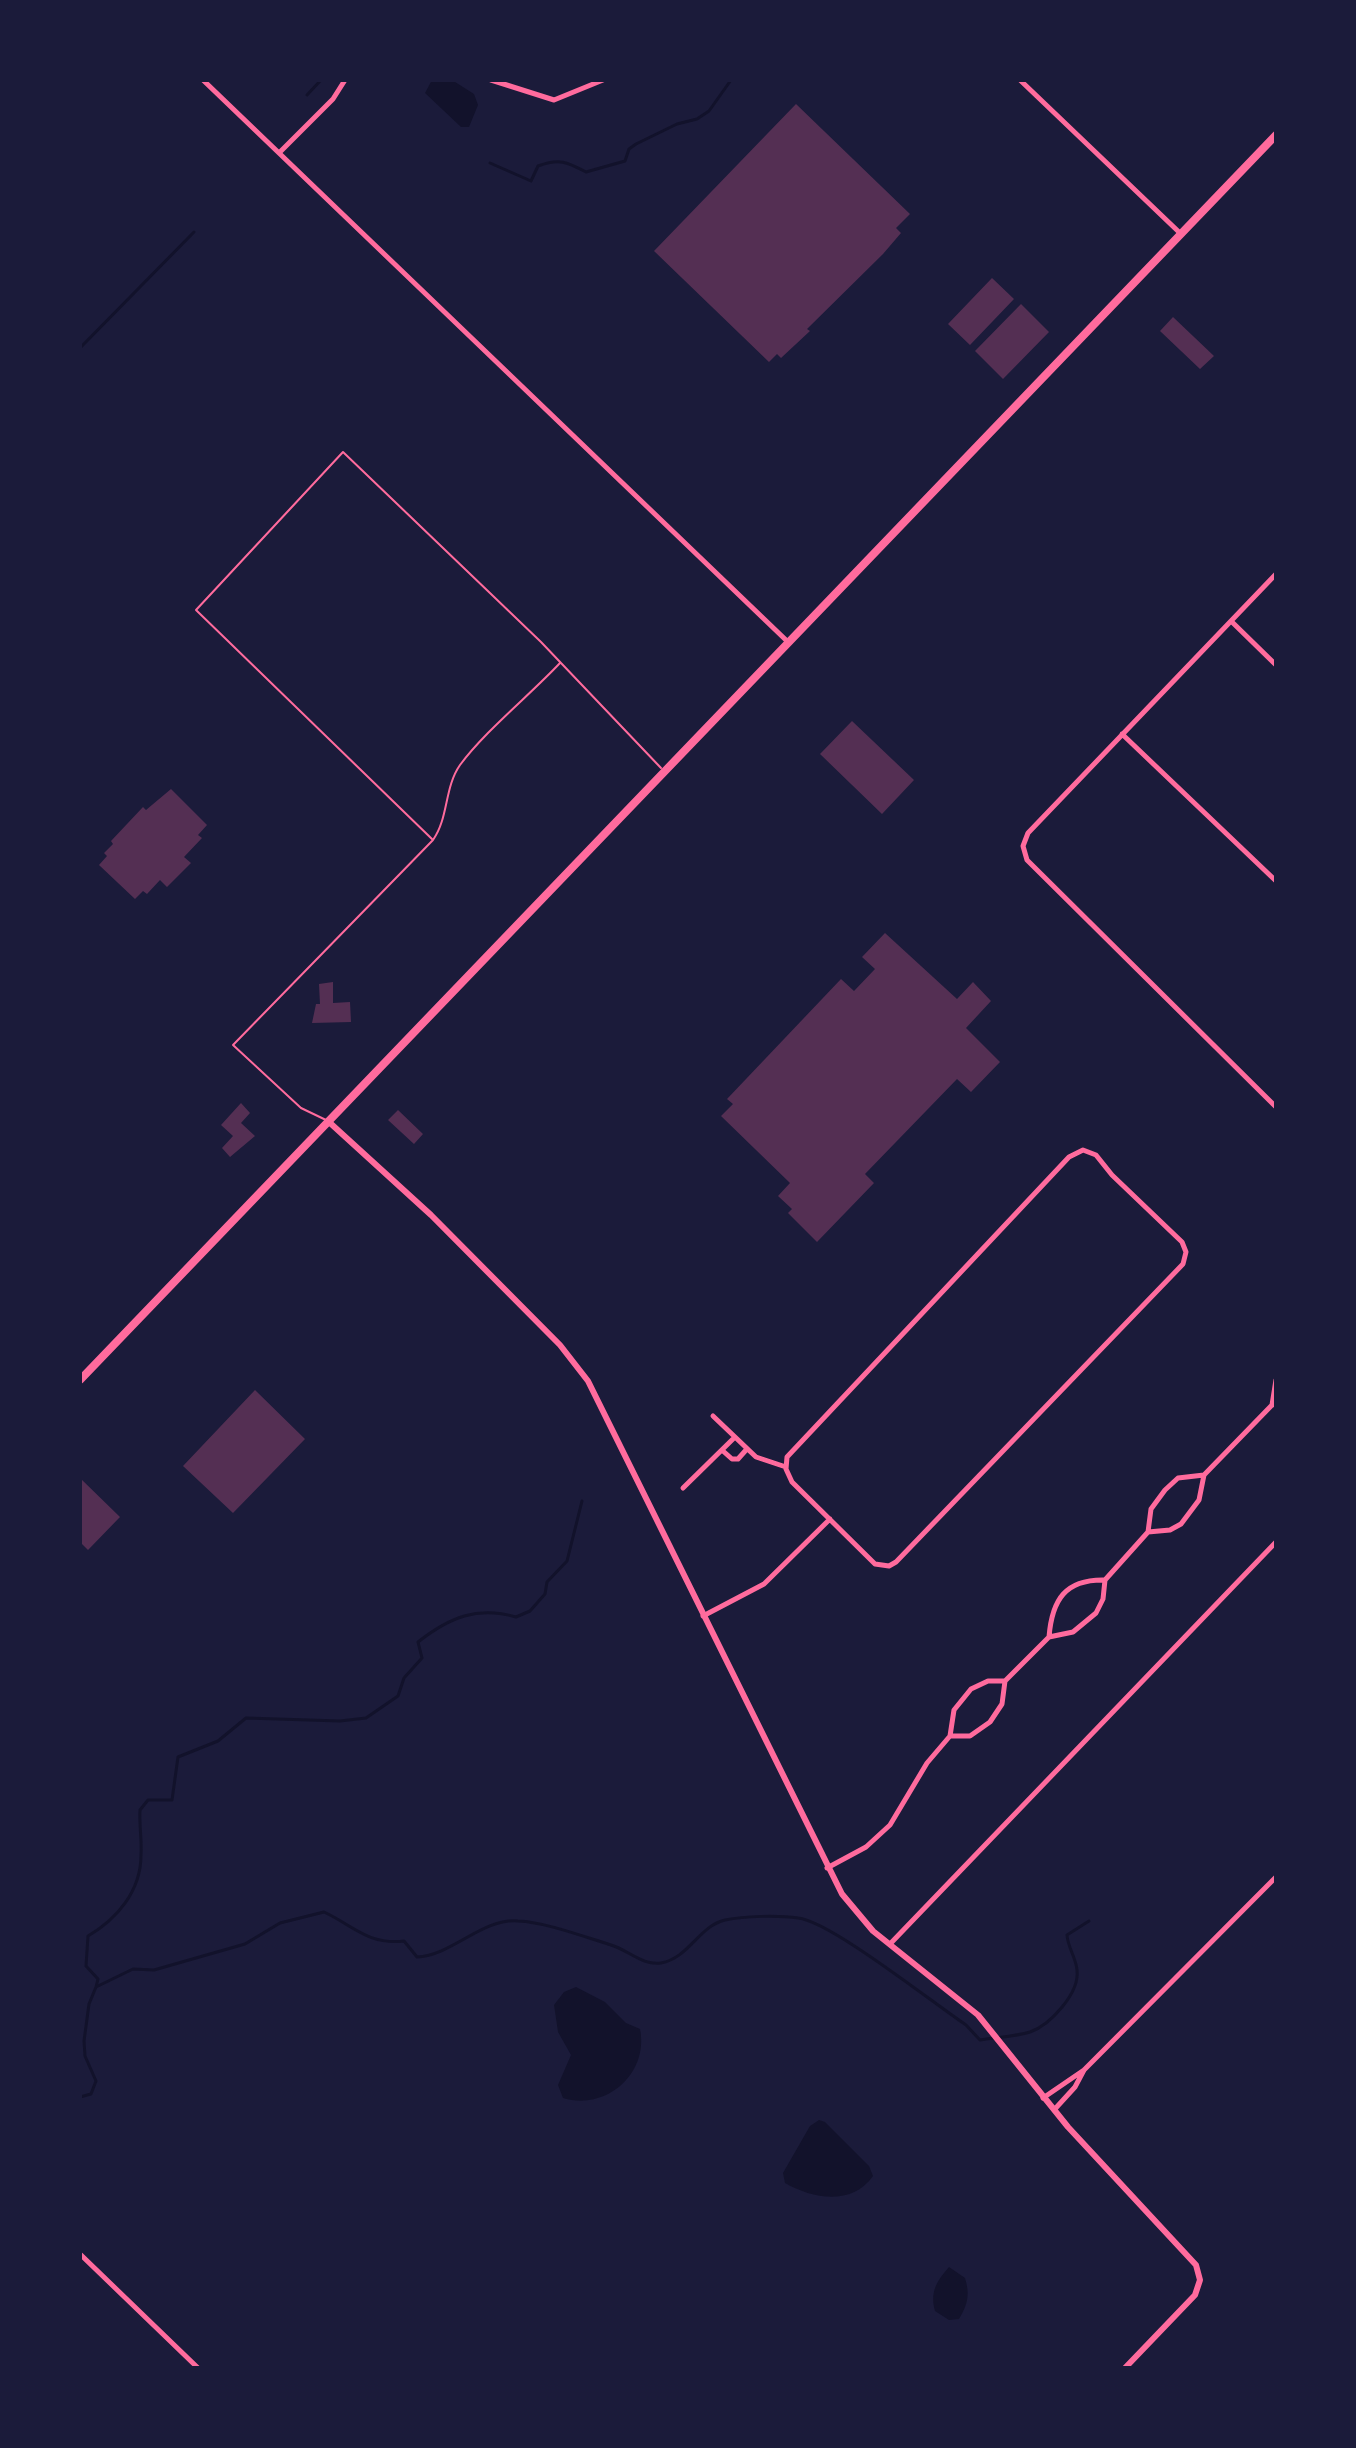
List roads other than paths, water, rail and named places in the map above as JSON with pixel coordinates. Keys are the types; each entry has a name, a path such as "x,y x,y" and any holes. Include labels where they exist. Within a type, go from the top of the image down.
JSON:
{"main road":[{"path":"80,1380 1276,135"}],"street":[{"path":"203,80 789,643"},
{"path":"279,153 333,99 345,80"},
{"path":"491,80 554,100 603,80"},
{"path":"1020,80 1181,234"},
{"path":"1276,574 1028,833 1023,846 1027,860 1276,1107"},
{"path":"1231,621 1276,665"},
{"path":"1122,734 1276,881"},
{"path":"329,1122 431,1215 575,1363 599,1399 702,1617 827,1868 858,1915 978,2015 1043,2098 1186,2252 1200,2280 1195,2295 1125,2368"},
{"path":"1083,1150 1096,1155 1182,1242 1186,1252 1183,1264 889,1566 875,1564 792,1482 786,1467 790,1451 1073,1153 1083,1150"},
{"path":"1148,1532 1170,1530 1181,1524 1199,1500 1204,1475 1274,1405 1276,1380"},
{"path":"713,1416 746,1450 773,1466 786,1467"},
{"path":"683,1488 734,1438"},
{"path":"723,1451 732,1459 738,1459 746,1450"},
{"path":"950,1736 970,1736 990,1722 1002,1704 1005,1681 1049,1637 1078,1629 1096,1613 1103,1599 1105,1580 1148,1532 1151,1509 1165,1490 1178,1478 1204,1475"},
{"path":"702,1617 764,1584 830,1519"},
{"path":"890,1944 1276,1542"},
{"path":"1049,1637 1051,1611 1075,1584 1105,1580"},
{"path":"827,1868 866,1847 890,1825 927,1763 950,1736 954,1710 971,1689 988,1681 1005,1681"},
{"path":"1043,2098 1084,2070 1276,1877"},
{"path":"1054,2110 1075,2087 1084,2070"},
{"path":"81,2255 198,2368"}],"lane":[{"path":"433,840 196,610 343,452 561,663 665,772"},
{"path":"329,1122 301,1108 233,1045 433,840 442,827 448,795 461,765 561,663"}],"waterway":[{"path":"307,95 321,80"},
{"path":"490,163 531,181 538,166 552,162 568,164 586,172 625,161 629,149 636,144 709,111 731,80"},
{"path":"80,348 194,232"},
{"path":"96,1987 98,1979 86,1966 88,1936 109,1921 132,1892 140,1868 140,1810 148,1800 172,1800 178,1757 218,1741 246,1718 340,1721 366,1718 398,1696 404,1678 422,1658 418,1642 430,1633 453,1620 476,1613 516,1617 530,1611 545,1594 547,1582 567,1561 582,1501"},
{"path":"80,2097 91,2094 96,2081 85,2056 84,2041 89,2004 96,1987 133,1969 154,1970 245,1944 280,1923 324,1912 371,1937 404,1941 417,1957 443,1950 492,1925 518,1921 577,1934 654,1963 671,1960 716,1923 725,1920 762,1916 798,1918 857,1947 966,2025 980,2040 1030,2032 1046,2023 1062,2007 1077,1979 1067,1935 1089,1921"}]}
